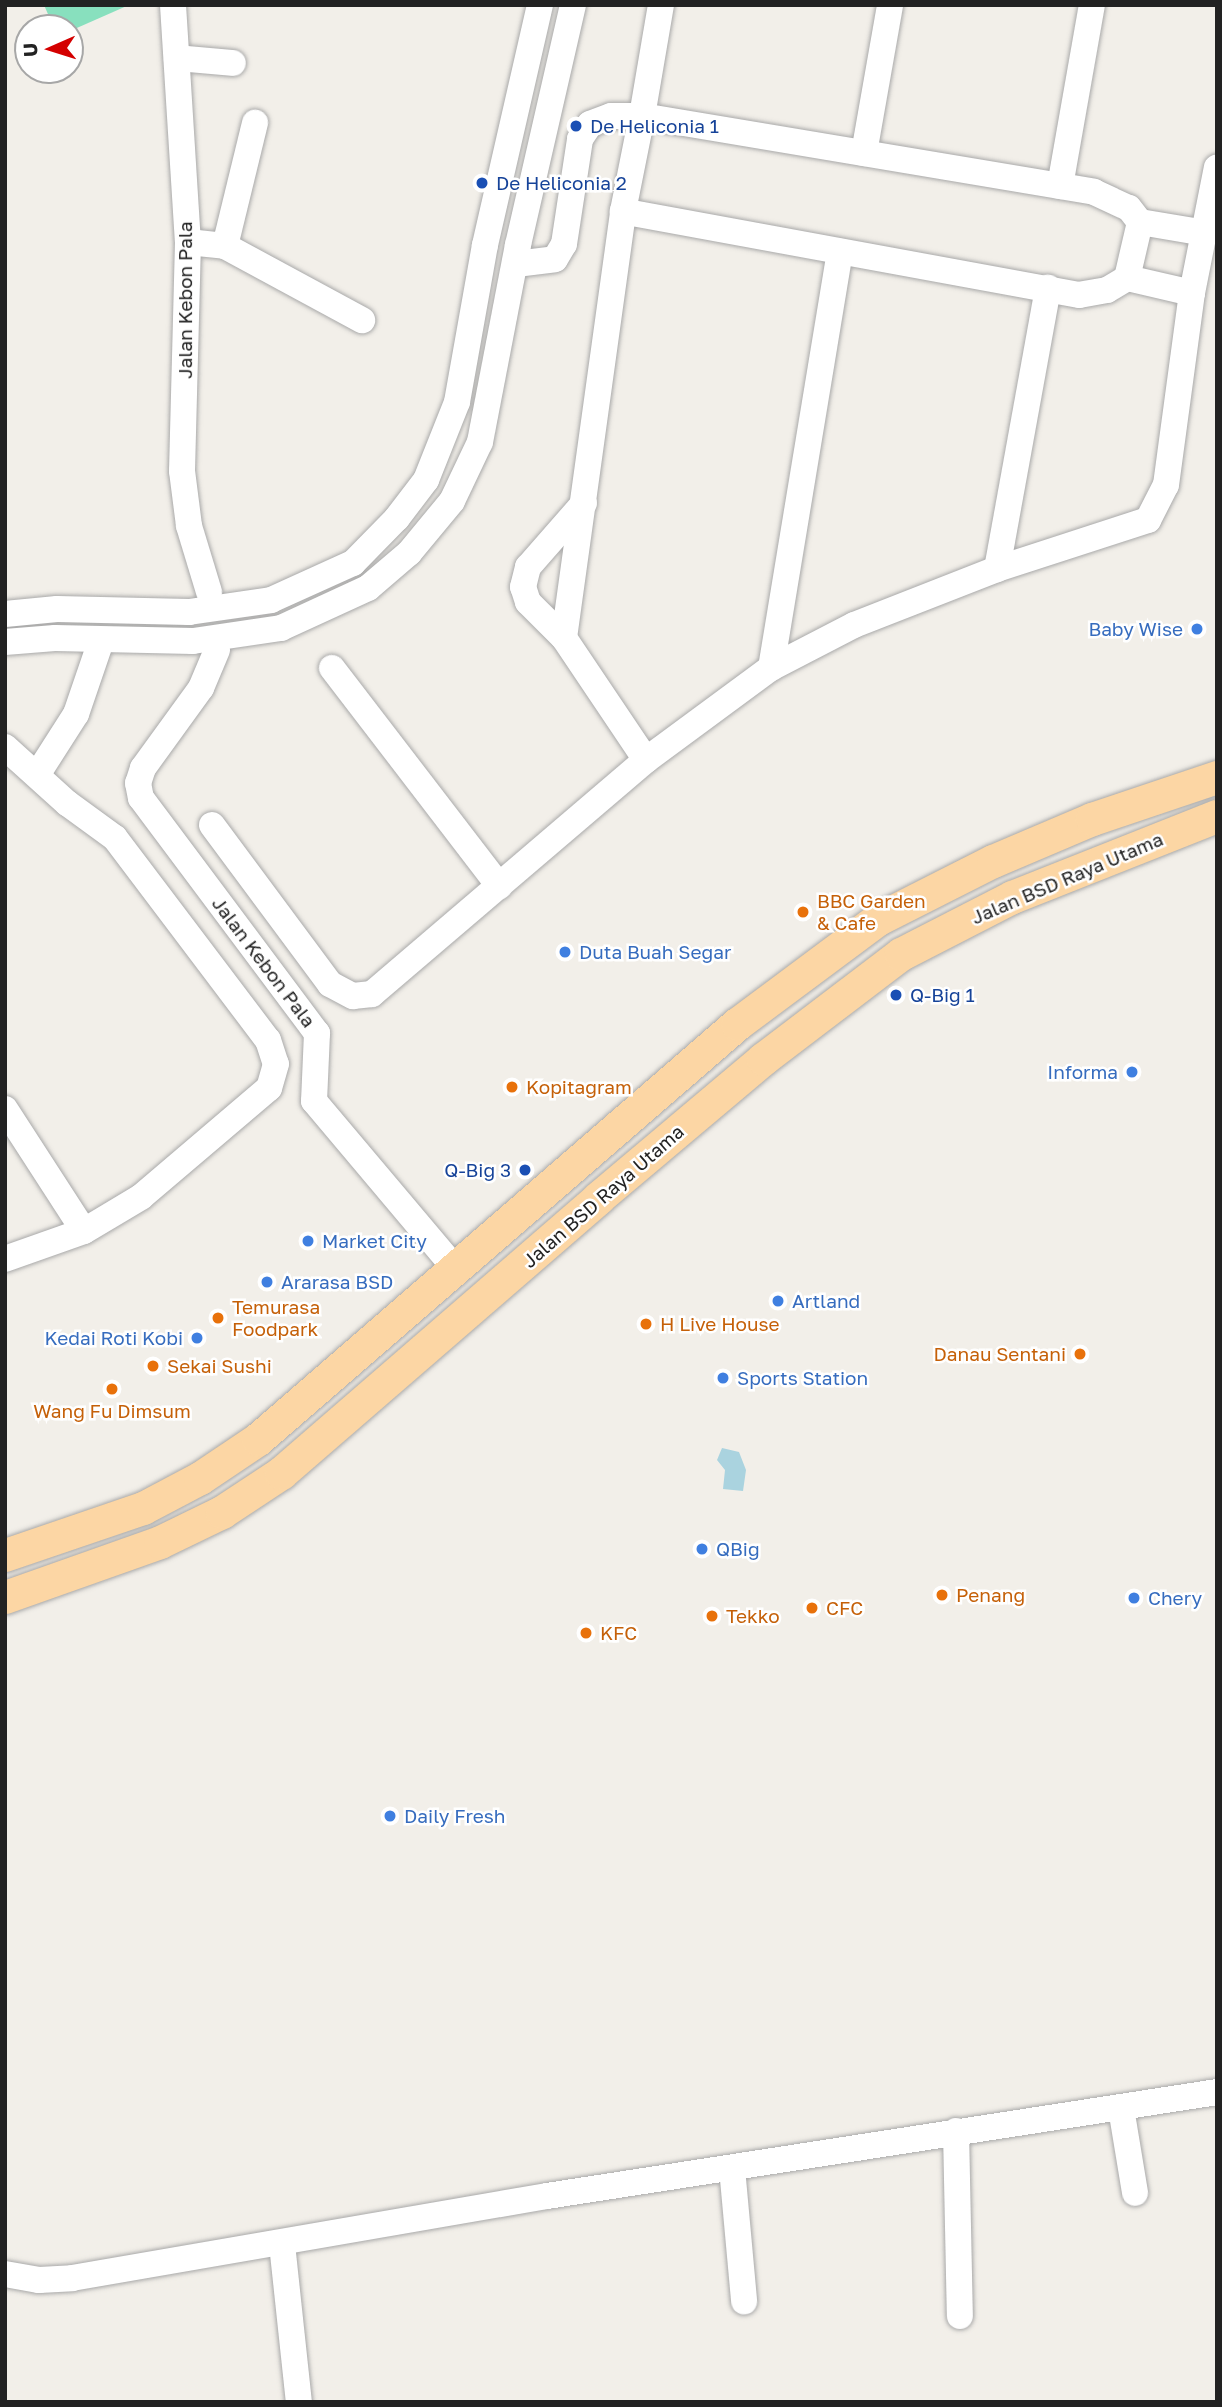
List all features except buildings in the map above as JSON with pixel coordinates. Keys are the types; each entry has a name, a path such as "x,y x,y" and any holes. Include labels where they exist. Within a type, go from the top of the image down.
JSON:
{"main road":[{"path":"5,1555 106,1524 201,1478 258,1439 737,1024 878,919 993,861 1092,819 1217,777"},
{"name":"Jalan BSD Raya Utama","path":"5,1597 121,1560 222,1512 281,1473 763,1059 901,954 1012,897 1217,816"},
{"path":"342,1367 372,1397"}],"street":[{"name":"Jalan Kebon Pala","path":"173,5 188,242 183,471 189,526 209,592"},
{"path":"5,614 57,610 189,612 271,600 352,563 414,498 457,402 488,232 540,5"},
{"path":"5,642 55,638 193,641 254,634 327,611 368,588 432,528 452,501 480,442 573,5"},
{"path":"565,638 623,211 661,5"},
{"path":"864,153 890,5"},
{"path":"1060,186 1092,5"},
{"path":"177,58 233,62"},
{"path":"516,264 555,259 564,244 580,139 590,124 611,116 642,116 1060,186 1109,196 1140,222 1206,233"},
{"path":"225,246 255,123"},
{"path":"212,825 331,984 352,996 372,994 646,760 771,668 854,625 997,569 1148,520 1156,510 1166,485 1192,293 1217,167"},
{"path":"623,211 1088,295 1127,278 1192,293"},
{"path":"1127,278 1140,222"},
{"path":"188,242 225,246 362,320"},
{"path":"771,668 840,252"},
{"path":"997,569 1048,288"},
{"path":"585,502 528,567 523,587 528,602 565,638 646,760"},
{"path":"352,563 368,588"},
{"path":"37,775 76,714 101,641"},
{"name":"Jalan Kebon Pala","path":"217,650 201,688 143,768 138,783 141,798 317,1033 314,1101 454,1268"},
{"path":"331,668 499,886"},
{"path":"5,747 115,838 268,1040 276,1064 269,1088 141,1197 84,1231 5,1258"},
{"path":"5,1109 84,1231"},
{"path":"5,2274 39,2280 72,2278 956,2131 1217,2092"},
{"path":"1121,2108 1135,2193"},
{"path":"956,2131 960,2316"},
{"path":"732,2168 744,2301"},
{"path":"282,2244 299,2402"}],"green space":[{"path":"44,5 129,5 84,25 84,14 48,14"}],"water":[{"path":"722,1448 739,1452 746,1470 743,1491 723,1489 725,1470 717,1460"}],"place":[{"name":"De Heliconia 1","path":"576,126"},
{"name":"De Heliconia 2","path":"482,183"},
{"name":"Baby Wise","path":"1197,629"},
{"name":"BBC Garden & Cafe","path":"803,912"},
{"name":"Duta Buah Segar","path":"565,952"},
{"name":"Q-Big 1","path":"896,995"},
{"name":"Informa","path":"1132,1072"},
{"name":"Kopitagram","path":"512,1087"},
{"name":"Q-Big 3","path":"525,1170"},
{"name":"Market City","path":"308,1241"},
{"name":"Ararasa BSD","path":"267,1282"},
{"name":"Artland","path":"778,1301"},
{"name":"Temurasa Foodpark","path":"218,1318"},
{"name":"H Live House","path":"646,1324"},
{"name":"Kedai Roti Kobi","path":"197,1338"},
{"name":"Danau Sentani","path":"1080,1354"},
{"name":"Sekai Sushi","path":"153,1366"},
{"name":"Sports Station","path":"723,1378"},
{"name":"Wang Fu Dimsum","path":"112,1389"},
{"name":"QBig","path":"702,1549"},
{"name":"Penang","path":"942,1595"},
{"name":"Chery","path":"1134,1598"},
{"name":"CFC","path":"812,1608"},
{"name":"Tekko","path":"712,1616"},
{"name":"KFC","path":"586,1633"},
{"name":"Daily Fresh","path":"390,1816"}]}
